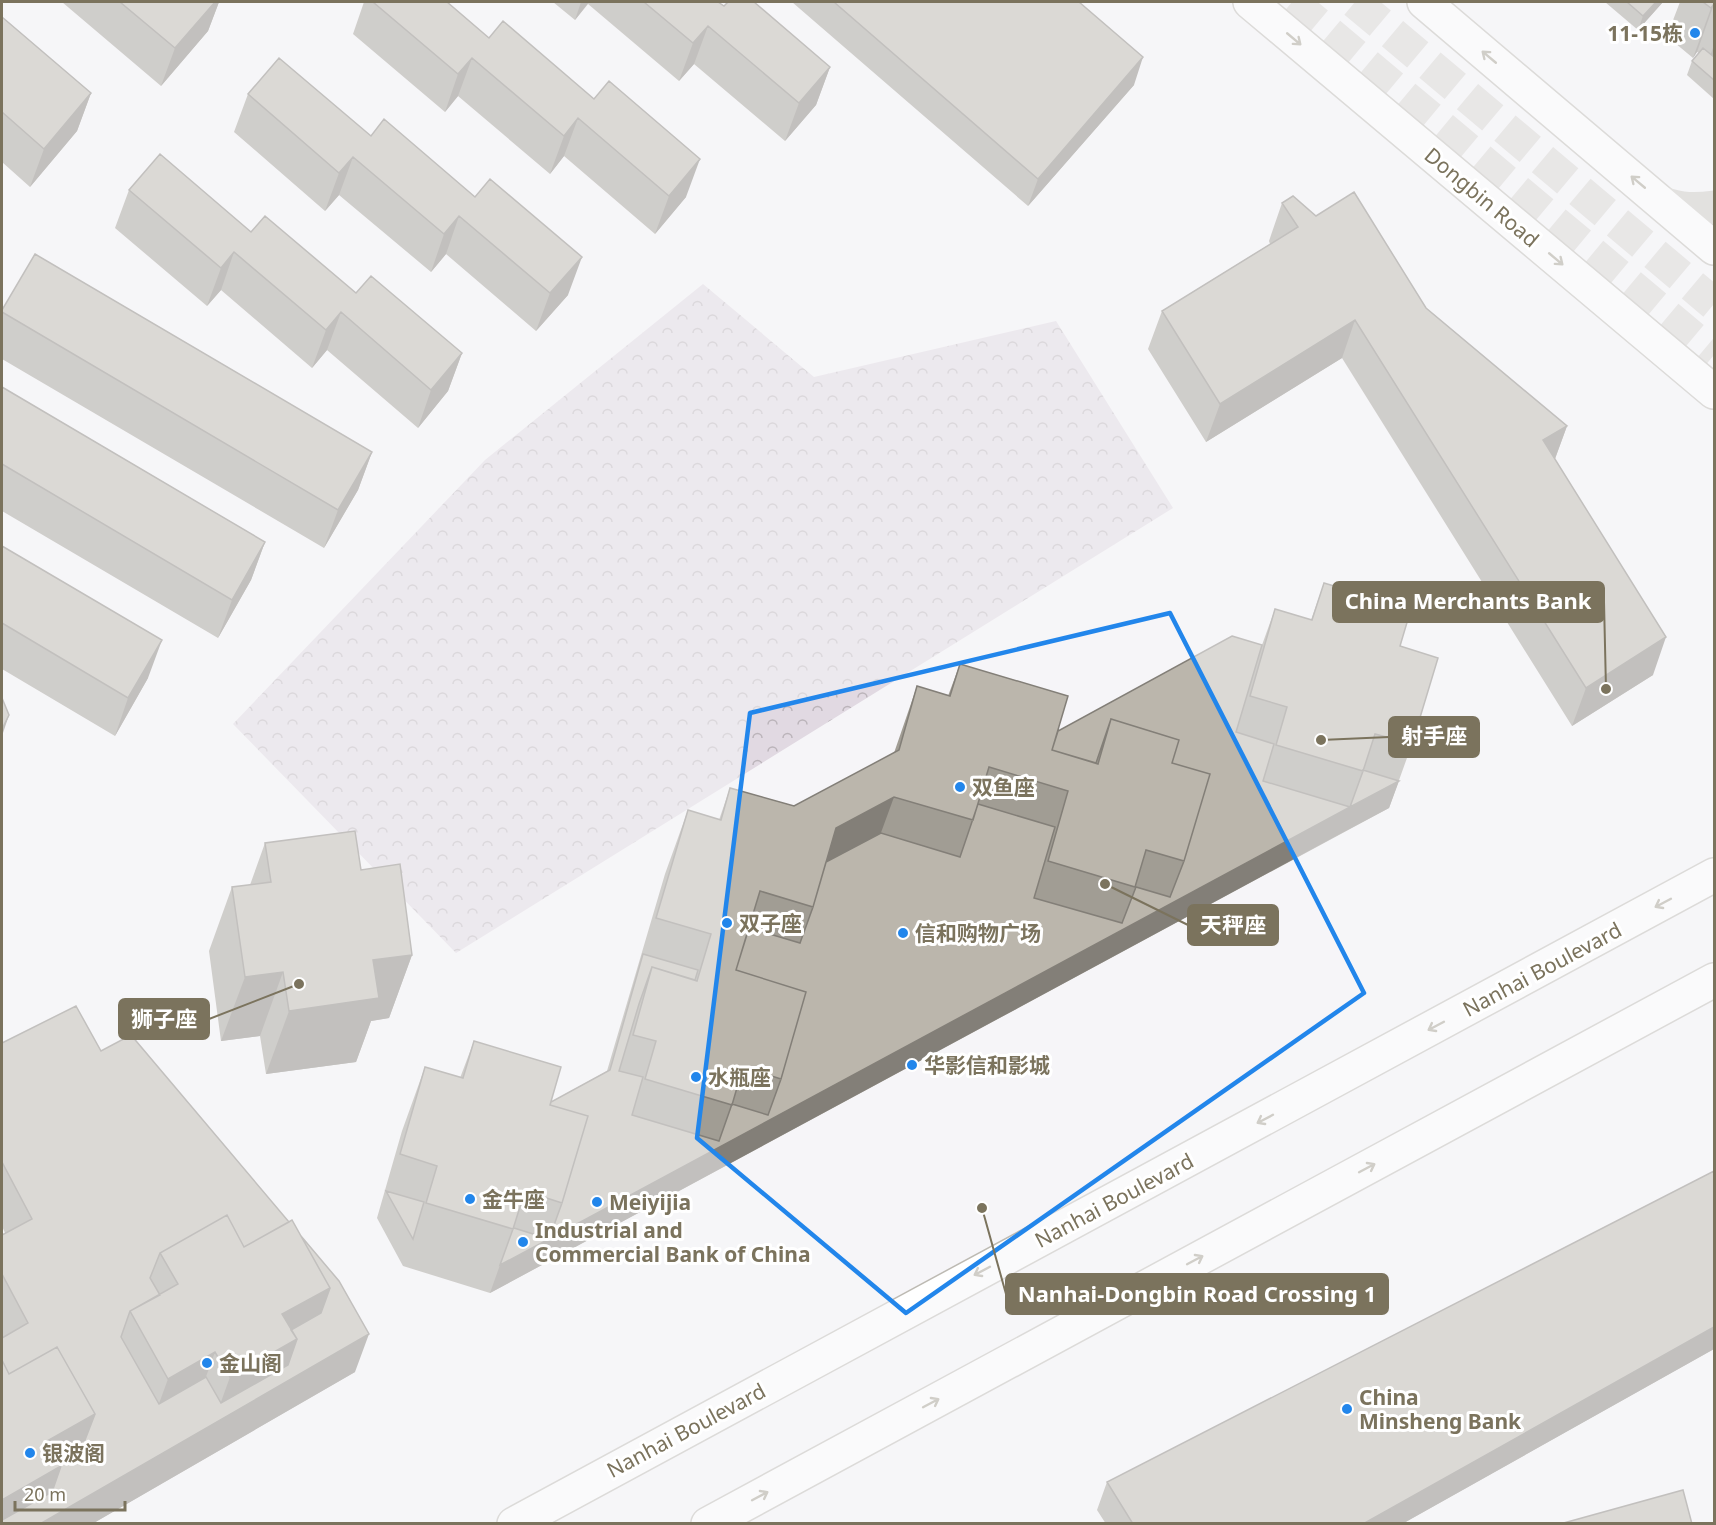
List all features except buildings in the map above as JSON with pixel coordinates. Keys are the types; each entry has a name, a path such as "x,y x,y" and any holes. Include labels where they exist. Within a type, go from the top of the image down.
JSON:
{"main road":[{"name":"Dongbin Road","path":"1250,2 1714,392"},
{"path":"1424,2 1714,248"},
{"name":"Nanhai Boulevard","path":"514,1524 1714,875"},
{"path":"708,1524 1714,980"}],"street":[{"path":"1662,203 1683,209 1699,210 1714,207"}],"highlighted area":[{"path":"1170,613 1364,993 906,1313 697,1138 750,713"}],"green space":[{"path":"703,284 814,377 1056,321 1173,508 456,953 233,724 485,460"}],"tunnel":[{"path":"1292,2 1714,355"},
{"path":"1355,2 1714,304"}],"place":[{"name":"11-15栋","path":"1695,33"},
{"name":"China Merchants Bank","path":"1606,689"},
{"name":"射手座","path":"1321,740"},
{"name":"双鱼座","path":"960,787"},
{"name":"天秤座","path":"1105,884"},
{"name":"双子座","path":"727,923"},
{"name":"信和购物广场","path":"903,933"},
{"name":"狮子座","path":"299,984"},
{"name":"华影信和影城","path":"912,1065"},
{"name":"水瓶座","path":"696,1077"},
{"name":"金牛座","path":"470,1199"},
{"name":"Meiyijia","path":"597,1202"},
{"name":"Nanhai-Dongbin Road Crossing 1","path":"982,1208"},
{"name":"Industrial and Commercial Bank of China","path":"523,1242"},
{"name":"金山阁","path":"207,1363"},
{"name":"China Minsheng Bank","path":"1347,1409"},
{"name":"银波阁","path":"30,1453"}]}
